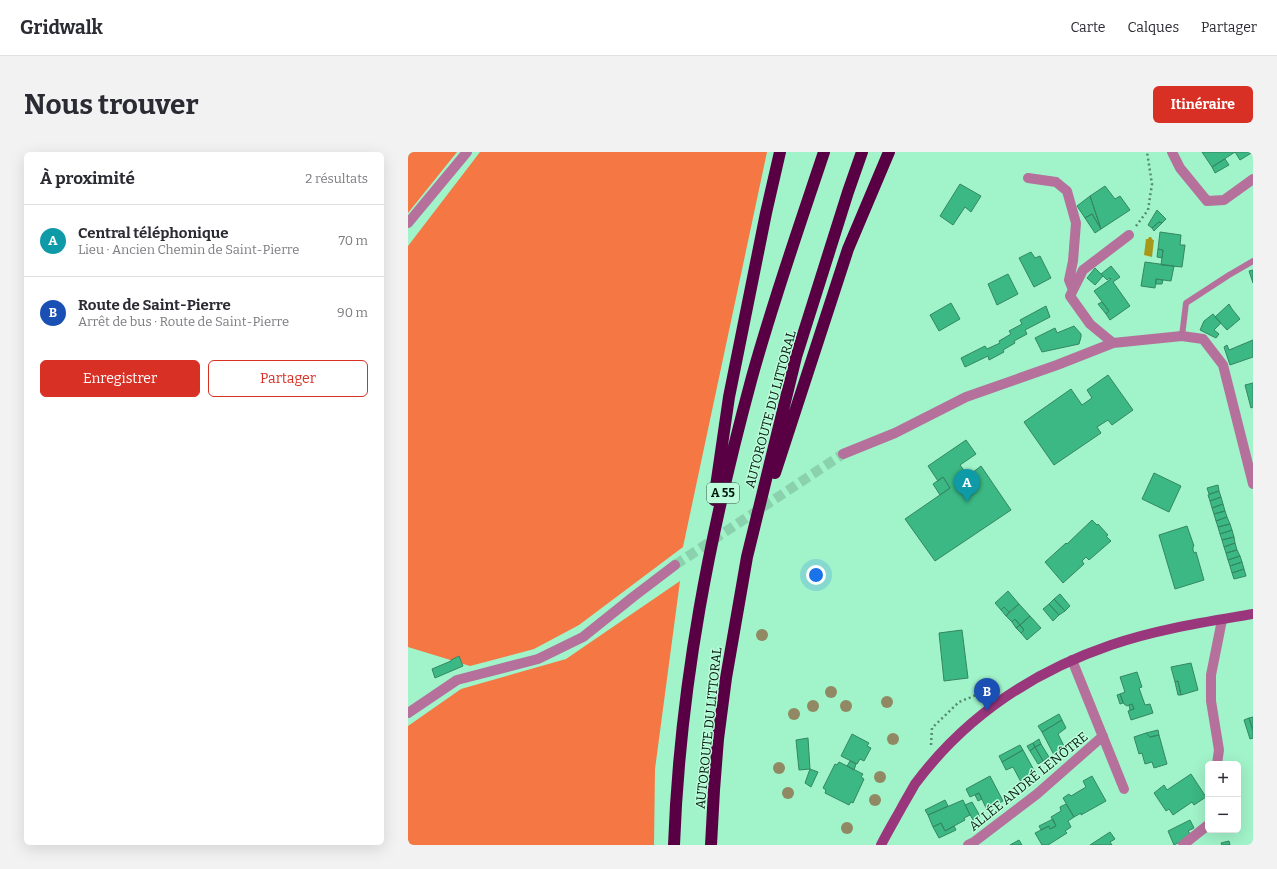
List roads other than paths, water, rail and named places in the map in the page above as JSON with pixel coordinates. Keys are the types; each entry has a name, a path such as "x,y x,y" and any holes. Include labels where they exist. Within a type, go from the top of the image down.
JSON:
{"highway":[{"path":"693,642 729,397 766,213 780,152"},
{"name":"AUTOROUTE DU LITTORAL","path":"674,845 681,735 693,642 708,556 751,383 779,287 824,152"},
{"name":"AUTOROUTE DU LITTORAL","path":"711,845 714,783 726,678 747,557 796,357 862,152"},
{"path":"747,557 848,249 889,152"}],"main road":[{"path":"881,845 915,785 948,745 1004,698 1038,676 1072,660 1112,645 1157,632 1253,614"}],"street":[{"path":"408,223 468,152"},
{"path":"1172,152 1180,168 1207,201 1224,200 1253,179"},
{"path":"1028,178 1056,182 1067,191 1076,223 1069,280 1073,290"},
{"path":"1113,343 1090,324 1070,296 1083,270 1129,235"},
{"path":"843,454 895,433 966,397 1057,365 1113,343 1182,336 1203,339 1223,365 1253,484"},
{"path":"408,713 457,680 538,659 584,637 633,596 675,565"},
{"path":"1217,761 1219,750 1211,701 1211,675 1222,620"},
{"path":"1072,660 1124,789"},
{"name":"ALLÉE ANDRÉ LENÔTRE","path":"968,845 1037,794 1103,736"},
{"path":"1183,845 1205,827"}],"lane":[{"path":"1182,336 1186,303 1253,261"}],"tunnel":[{"path":"675,565 843,454"}],"place":[{"name":"Central téléphonique","path":"967,502"},
{"name":"Route de Saint-Pierre","path":"987,711"}]}
